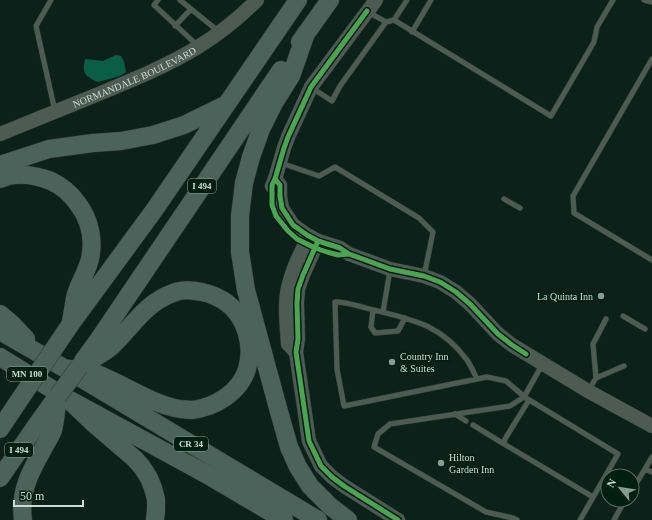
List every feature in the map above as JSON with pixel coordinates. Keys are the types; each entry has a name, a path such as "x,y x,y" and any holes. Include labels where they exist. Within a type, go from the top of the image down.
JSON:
{"highway":[{"name":"I 494","path":"0,428 70,325 155,209 298,0"},
{"name":"I 494","path":"105,343 306,33 330,0"},
{"path":"306,33 291,76 274,103 261,129 251,157 243,190 240,216 240,252 246,290 278,408 298,467 310,486 330,506 348,520"},
{"path":"0,165 49,149 153,135 184,125 228,103"},
{"path":"0,179 29,175 54,182 64,188 73,197 88,222 92,244 90,260 76,294 70,325"},
{"path":"187,290 208,293 228,304 238,314 244,324 250,347 247,369 241,381 227,397 204,408 190,410 158,403 101,375 71,367 105,343 153,303 164,296 187,290"},
{"path":"0,314 44,356"},
{"name":"MN 100","path":"0,330 44,356"},
{"name":"CR 34","path":"44,356 71,367 318,520"},
{"name":"MN 100","path":"0,357 60,395"},
{"name":"I 494","path":"0,478 46,427 71,367"},
{"path":"0,371 60,395 135,459 149,478 153,488 156,499 155,520"},
{"name":"CR 34","path":"60,395 204,473 284,520"},
{"path":"23,520 21,512 22,497 46,427"}],"street":[{"name":"NORMANDALE BOULEVARD","path":"0,134 168,64 198,47 220,32 243,14 257,0"},
{"path":"376,0 311,87 284,148 275,179 280,185 282,208 293,225 312,242 340,248 348,254 390,269 424,276 440,282 456,292 470,304 498,334 512,345 588,391 652,426"},
{"path":"312,242 298,289 298,339 296,352 309,440 320,466 332,477 398,520"}],"lane":[{"path":"51,0 36,26 55,112"},
{"path":"158,0 154,5 198,47"},
{"path":"180,0 220,32"},
{"path":"311,87 332,101 340,86 386,22 394,20 407,0"},
{"path":"412,32 431,0"},
{"path":"394,20 551,116 594,42 597,27 613,0"},
{"path":"644,0 652,2"},
{"path":"175,26 191,9"},
{"path":"367,11 386,22"},
{"path":"652,59 573,196 574,213 652,260"},
{"path":"280,162 319,176 335,166 419,218 433,232 424,276"},
{"path":"504,199 520,208"},
{"path":"383,312 390,269"},
{"path":"477,379 468,361 452,343 420,322 342,302 335,302 337,369 344,406 487,377 506,381 526,398 618,454 580,520"},
{"path":"373,310 371,327 375,333 398,332 405,318"},
{"path":"623,316 646,329"},
{"path":"588,391 596,378 594,344 606,319"},
{"path":"504,444 505,439 543,364"},
{"path":"596,378 624,366"},
{"path":"517,520 486,512 374,447 378,434 390,424 510,406 526,398"},
{"path":"455,414 466,420"},
{"path":"473,425 593,497"},
{"path":"640,477 652,457"},
{"path":"645,469 652,472"},
{"path":"614,520 621,508"}],"shaded area":[{"path":"116,55 121,56 126,72 120,76 98,82 87,76 84,71 85,59 103,61"}],"cycle path":[{"path":"349,254 338,255 315,248 297,239 288,231 276,216 272,205 272,185 288,137 311,87 367,11"},
{"path":"275,179 280,185 282,208 293,225 307,235 318,241 340,248 349,254 390,269 424,276 440,282 456,292 470,304 498,334 526,354"},
{"path":"318,241 298,289 297,303 298,339 296,352 309,441 321,466 332,477 398,520"}],"place":[{"name":"La Quinta Inn","path":"601,296"},
{"name":"Country Inn & Suites","path":"392,362"},
{"name":"Hilton Garden Inn","path":"441,463"}]}
